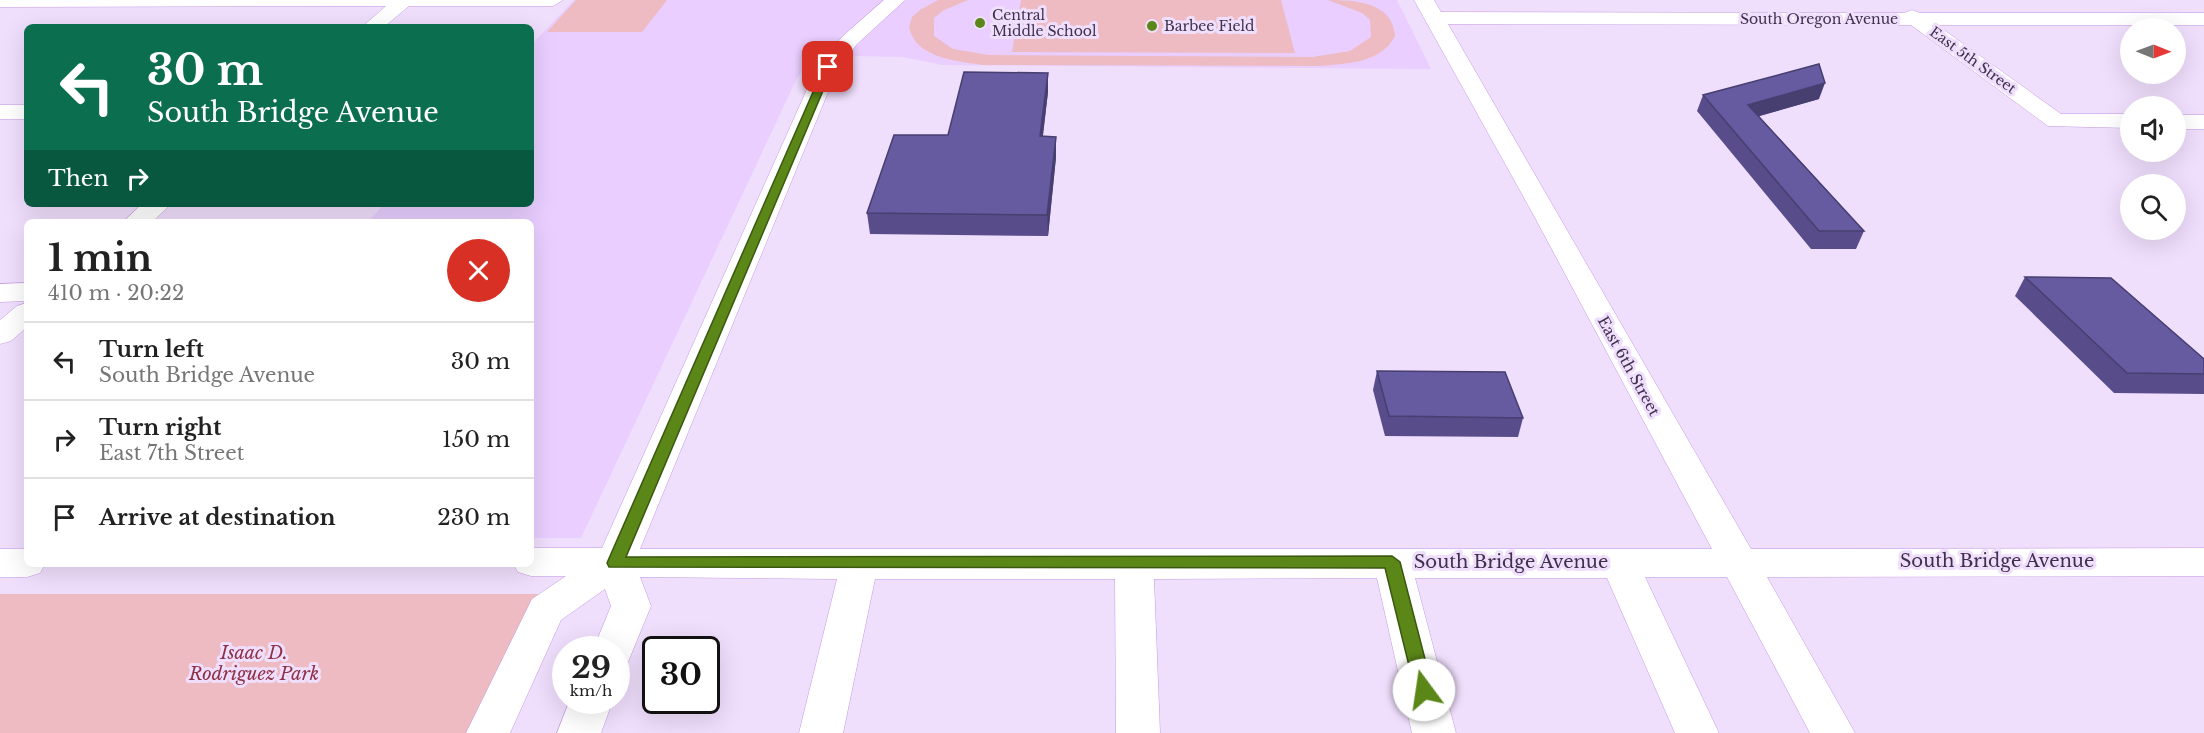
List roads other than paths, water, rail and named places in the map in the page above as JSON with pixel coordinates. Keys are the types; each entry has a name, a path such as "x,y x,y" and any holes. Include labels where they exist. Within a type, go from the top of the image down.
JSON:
{"street":[{"path":"376,24 404,0"},
{"path":"0,1 553,0"},
{"path":"488,733 546,610 615,563 828,67 850,40 895,0"},
{"name":"East 5th Street","path":"1890,0 2056,121 2120,121"},
{"name":"South Oregon Avenue","path":"1429,9 1916,19 2204,19"},
{"name":"East 6th Street","path":"1429,9 1545,212 1833,733"},
{"path":"0,112 24,112"},
{"path":"2186,122 2204,122"},
{"path":"140,219 154,207"},
{"path":"0,292 24,292"},
{"path":"0,335 24,315"},
{"name":"South Bridge Avenue","path":"534,562 859,565 1738,561 2204,562"},
{"path":"0,563 24,562"},
{"path":"1392,562 1434,733"},
{"path":"1618,562 1697,733"},
{"path":"615,563 631,606 619,636"},
{"path":"1134,564 1138,733"},
{"path":"821,733 859,565"},
{"path":"579,733 586,714"}],"place":[{"name":"Central Middle School","path":"980,23"},
{"name":"Barbee Field","path":"1152,26"}],"park label":[{"name":"Isaac D. Rodriguez Park","path":"254,663"}]}
